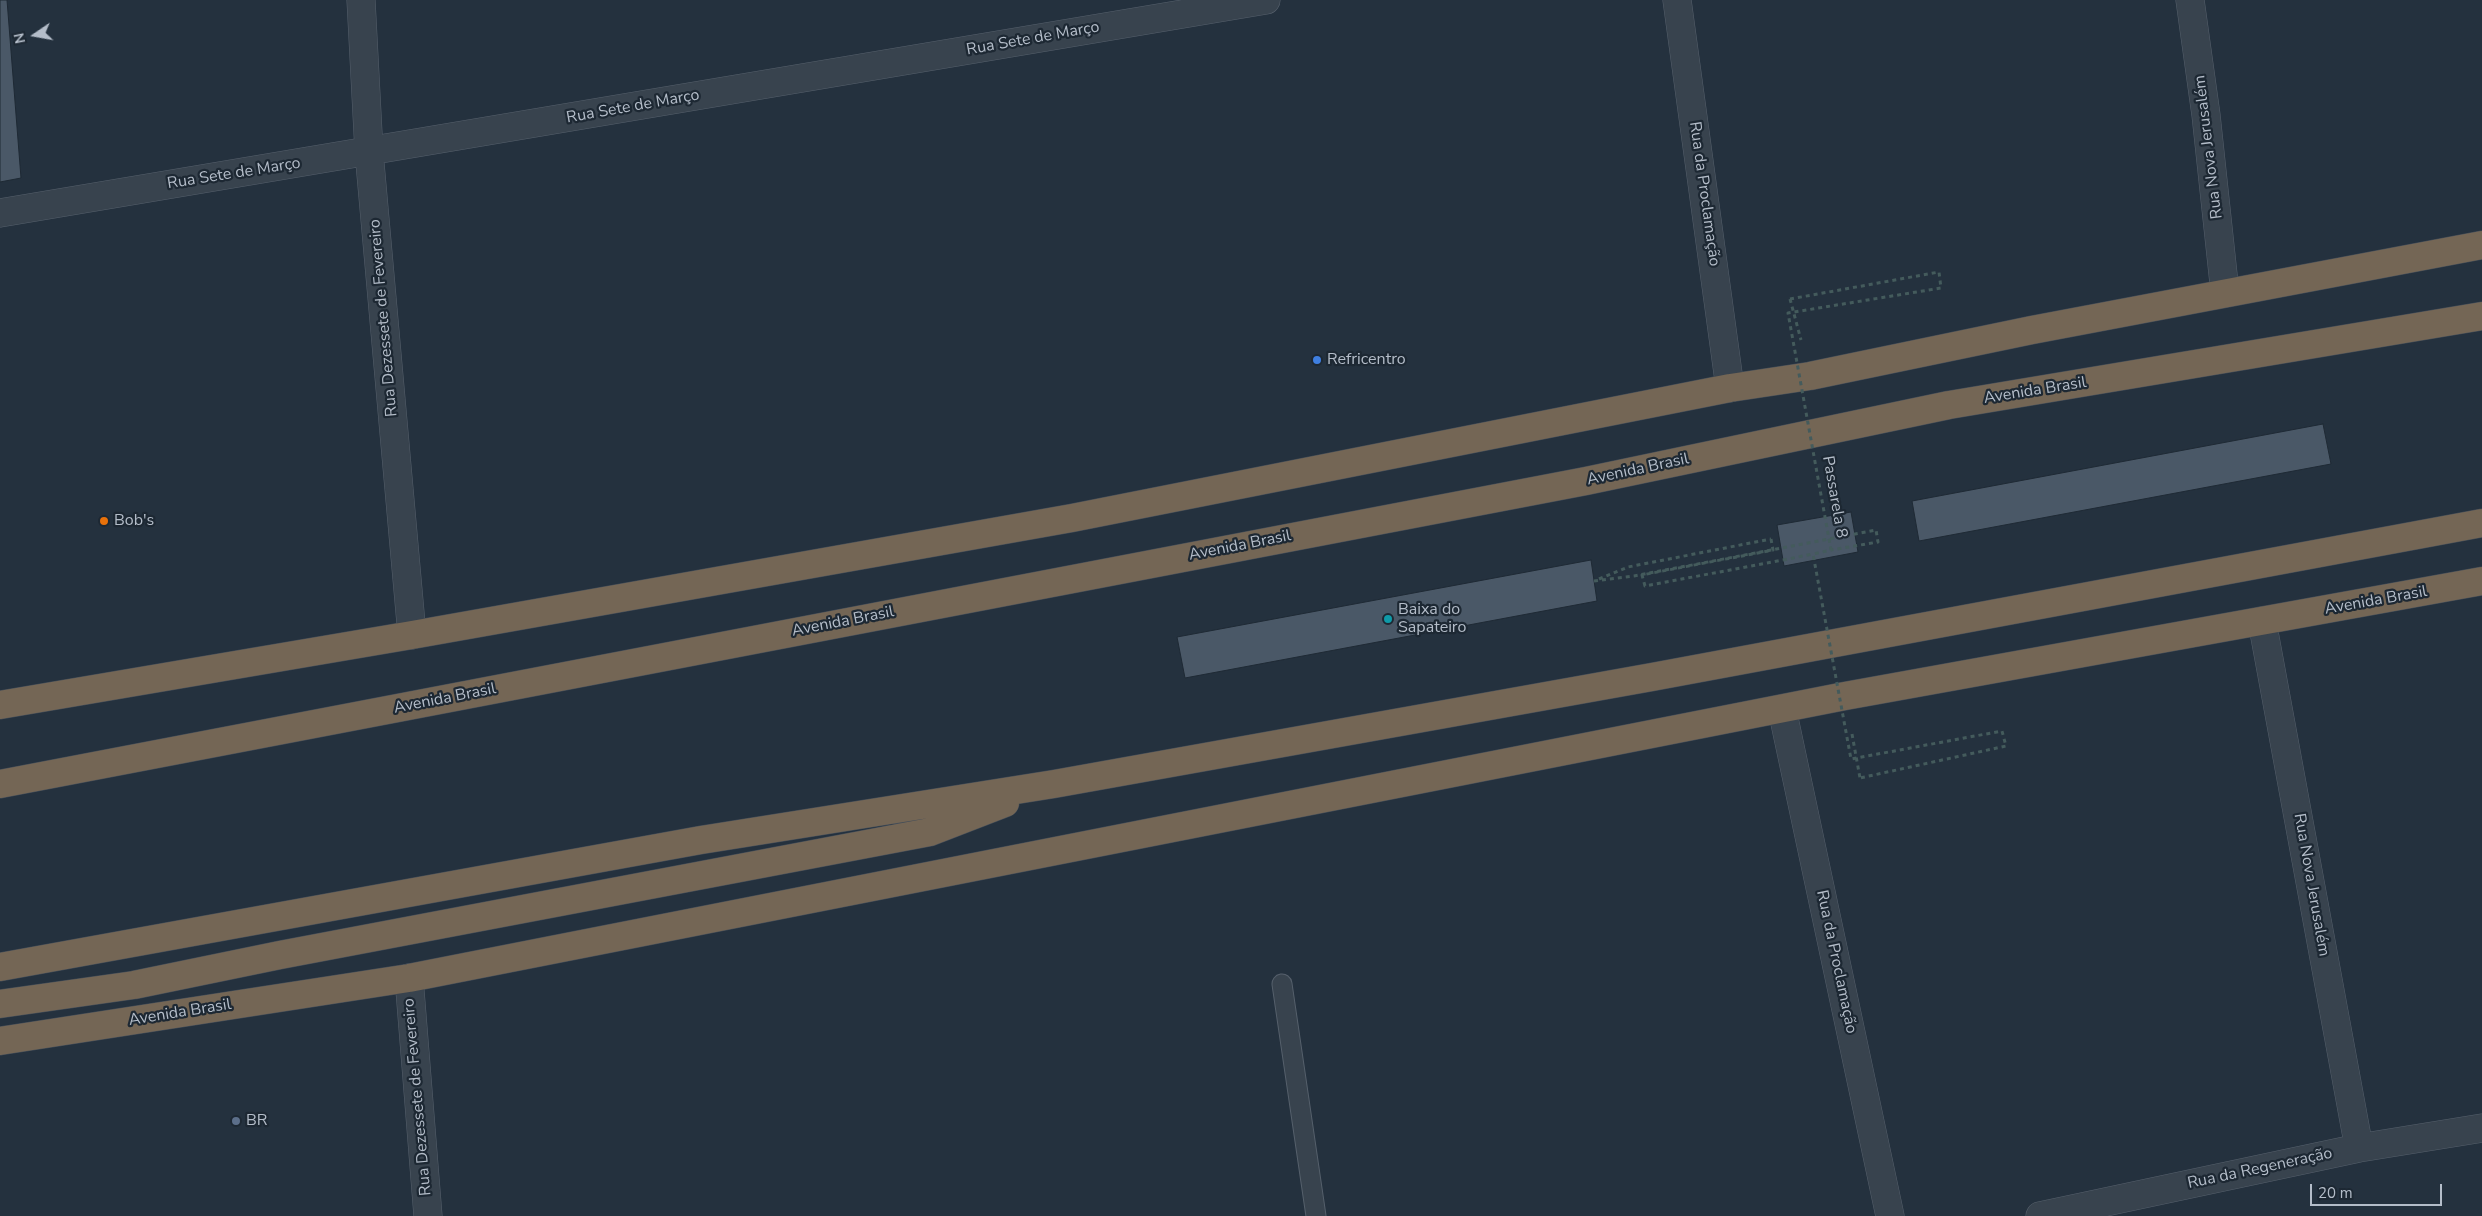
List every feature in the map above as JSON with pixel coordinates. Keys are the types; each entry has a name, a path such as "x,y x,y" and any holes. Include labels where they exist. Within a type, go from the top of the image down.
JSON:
{"highway":[{"path":"0,705 412,635 1072,518 1730,388 1810,376 2225,293 2482,245"},
{"name":"Avenida Brasil","path":"0,784 1586,480 1949,405 2482,316"},
{"path":"0,967 701,840 1054,784 1652,677 2482,523"},
{"name":"Avenida Brasil","path":"0,1041 409,978 1845,696 2482,582"},
{"path":"0,1004 134,985 280,954 930,832 1054,784"}],"street":[{"name":"Rua Dezessete de Fevereiro","path":"361,0 369,152 412,635"},
{"name":"Rua Sete de Março","path":"0,213 1266,0"},
{"name":"Rua da Proclamação","path":"1678,0 1730,388"},
{"name":"Rua Nova Jerusalém","path":"2190,0 2206,115 2225,293"},
{"name":"Rua Nova Jerusalém","path":"2262,621 2359,1148"},
{"name":"Rua da Proclamação","path":"1782,709 1890,1216"},
{"name":"Rua Dezessete de Fevereiro","path":"409,978 428,1216"},
{"name":"Rua da Regeneração","path":"2040,1216 2359,1148 2482,1128"}],"lane":[{"path":"1282,984 1316,1216"}],"path":[{"name":"Passarela 8","path":"1790,299 1939,272 1941,288 1788,313 1831,550 1813,554 1851,759 2002,731 2006,746 1860,778 1845,696"},
{"path":"1813,554 1645,586 1642,575 1774,550 1771,539 1628,567 1594,581 1634,576 1876,530 1878,542 1831,550"}],"building":[{"path":"0,0 7,0 21,178 0,182"},
{"path":"2323,424 2331,464 1919,541 1912,501"},
{"path":"1851,512 1858,552 1784,566 1777,525"},
{"name":"Baixa do Sapateiro","path":"1591,560 1597,601 1185,678 1177,637"}],"place":[{"name":"Refricentro","path":"1317,360"},
{"name":"Bob's","path":"104,521"},
{"name":"Baixa do Sapateiro","path":"1388,619"},
{"name":"BR","path":"236,1121"}]}
